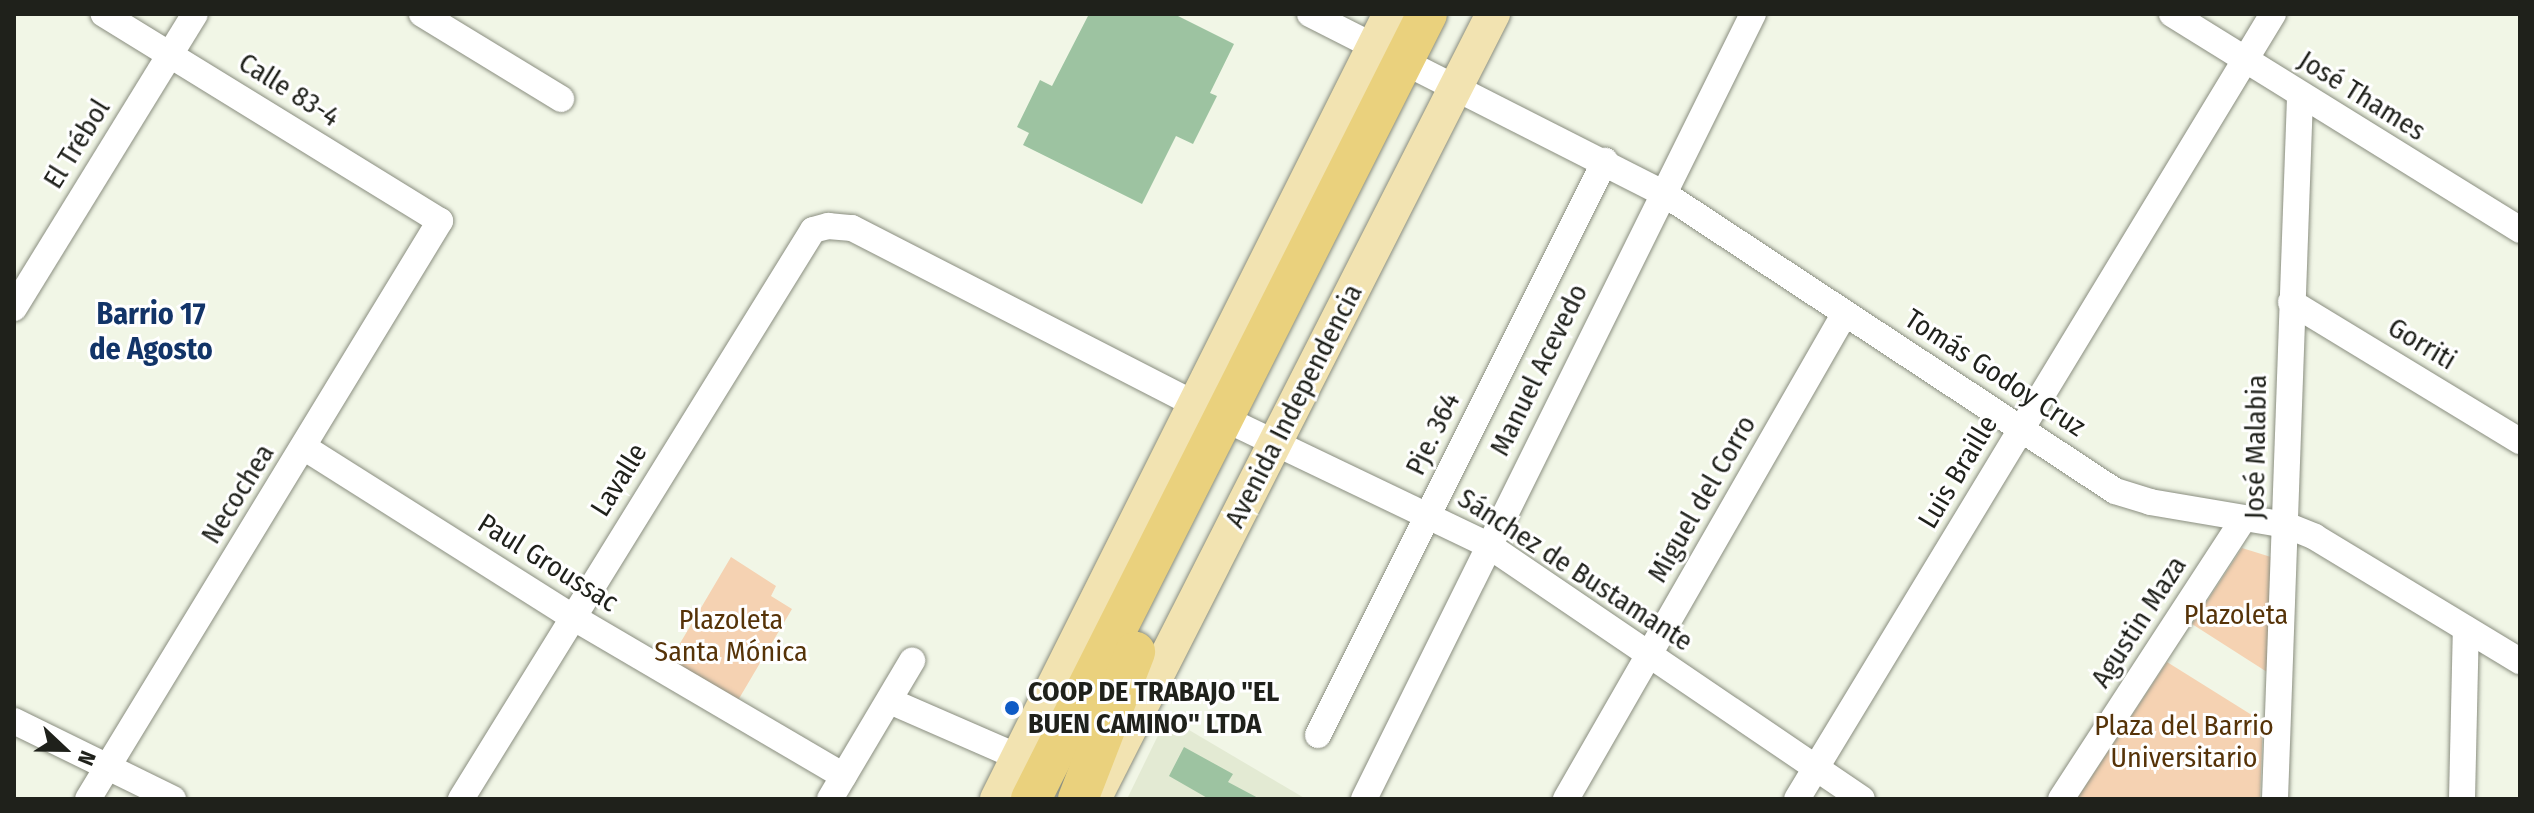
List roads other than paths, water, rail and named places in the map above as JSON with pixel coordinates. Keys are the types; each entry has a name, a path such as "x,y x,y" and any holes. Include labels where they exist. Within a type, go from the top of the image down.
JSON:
{"highway":[{"name":"Avenida Independencia","path":"1414,64 1427,14"},
{"name":"Avenida Independencia","path":"1031,799 1124,643 1414,64 1452,14"},
{"name":"Avenida Independencia","path":"1062,799 1124,643"},
{"path":"1015,799 1060,714 1124,643"},
{"path":"1078,799 1124,643"}],"main road":[{"name":"Avenida Independencia","path":"1390,14 1414,64"},
{"name":"Avenida Independencia","path":"1094,799 1235,423 1414,64 1493,14"},
{"name":"Avenida Independencia","path":"997,799 1018,757 1235,423"}],"street":[{"name":"Calle 83-4","path":"104,14 440,221"},
{"name":"El Trébol","path":"14,308 195,14"},
{"path":"422,14 561,99"},
{"name":"Tomás Godoy Cruz","path":"1310,14 1414,64 1663,193 2115,491 2243,520 2286,525 2315,537 2520,661"},
{"name":"Manuel Acevedo","path":"1364,799 1753,14"},
{"name":"José Thames","path":"2172,14 2300,96 2518,225"},
{"name":"Luis Braille","path":"1797,799 2273,14"},
{"name":"José Malabia","path":"2275,799 2300,96"},
{"name":"Pje. 364","path":"1318,735 1605,161"},
{"name":"Necochea","path":"88,799 305,448 440,221"},
{"name":"Sánchez de Bustamante","path":"852,228 1235,423 1488,545 1862,799"},
{"name":"Lavalle","path":"461,799 571,616 813,230 852,228"},
{"name":"Gorriti","path":"2291,302 2520,441"},
{"name":"Miguel del Corro","path":"1566,799 1845,313"},
{"name":"Paul Groussac","path":"305,448 571,616 844,776"},
{"name":"Agustin Maza","path":"2061,799 2243,520"},
{"path":"2462,799 2466,629"},
{"path":"830,799 912,661"},
{"path":"890,701 1018,757"},
{"path":"14,721 173,799"}],"place":[{"name":"COOP DE TRABAJO \"EL BUEN CAMINO\" LTDA","path":"1012,708"}],"district":[{"name":"Barrio 17 de Agosto","path":"151,331"}],"park label":[{"name":"Plazoleta","path":"2236,615"},
{"name":"Plazoleta Santa Mónica","path":"731,636"},
{"name":"Plaza del Barrio Universitario","path":"2184,742"}]}
